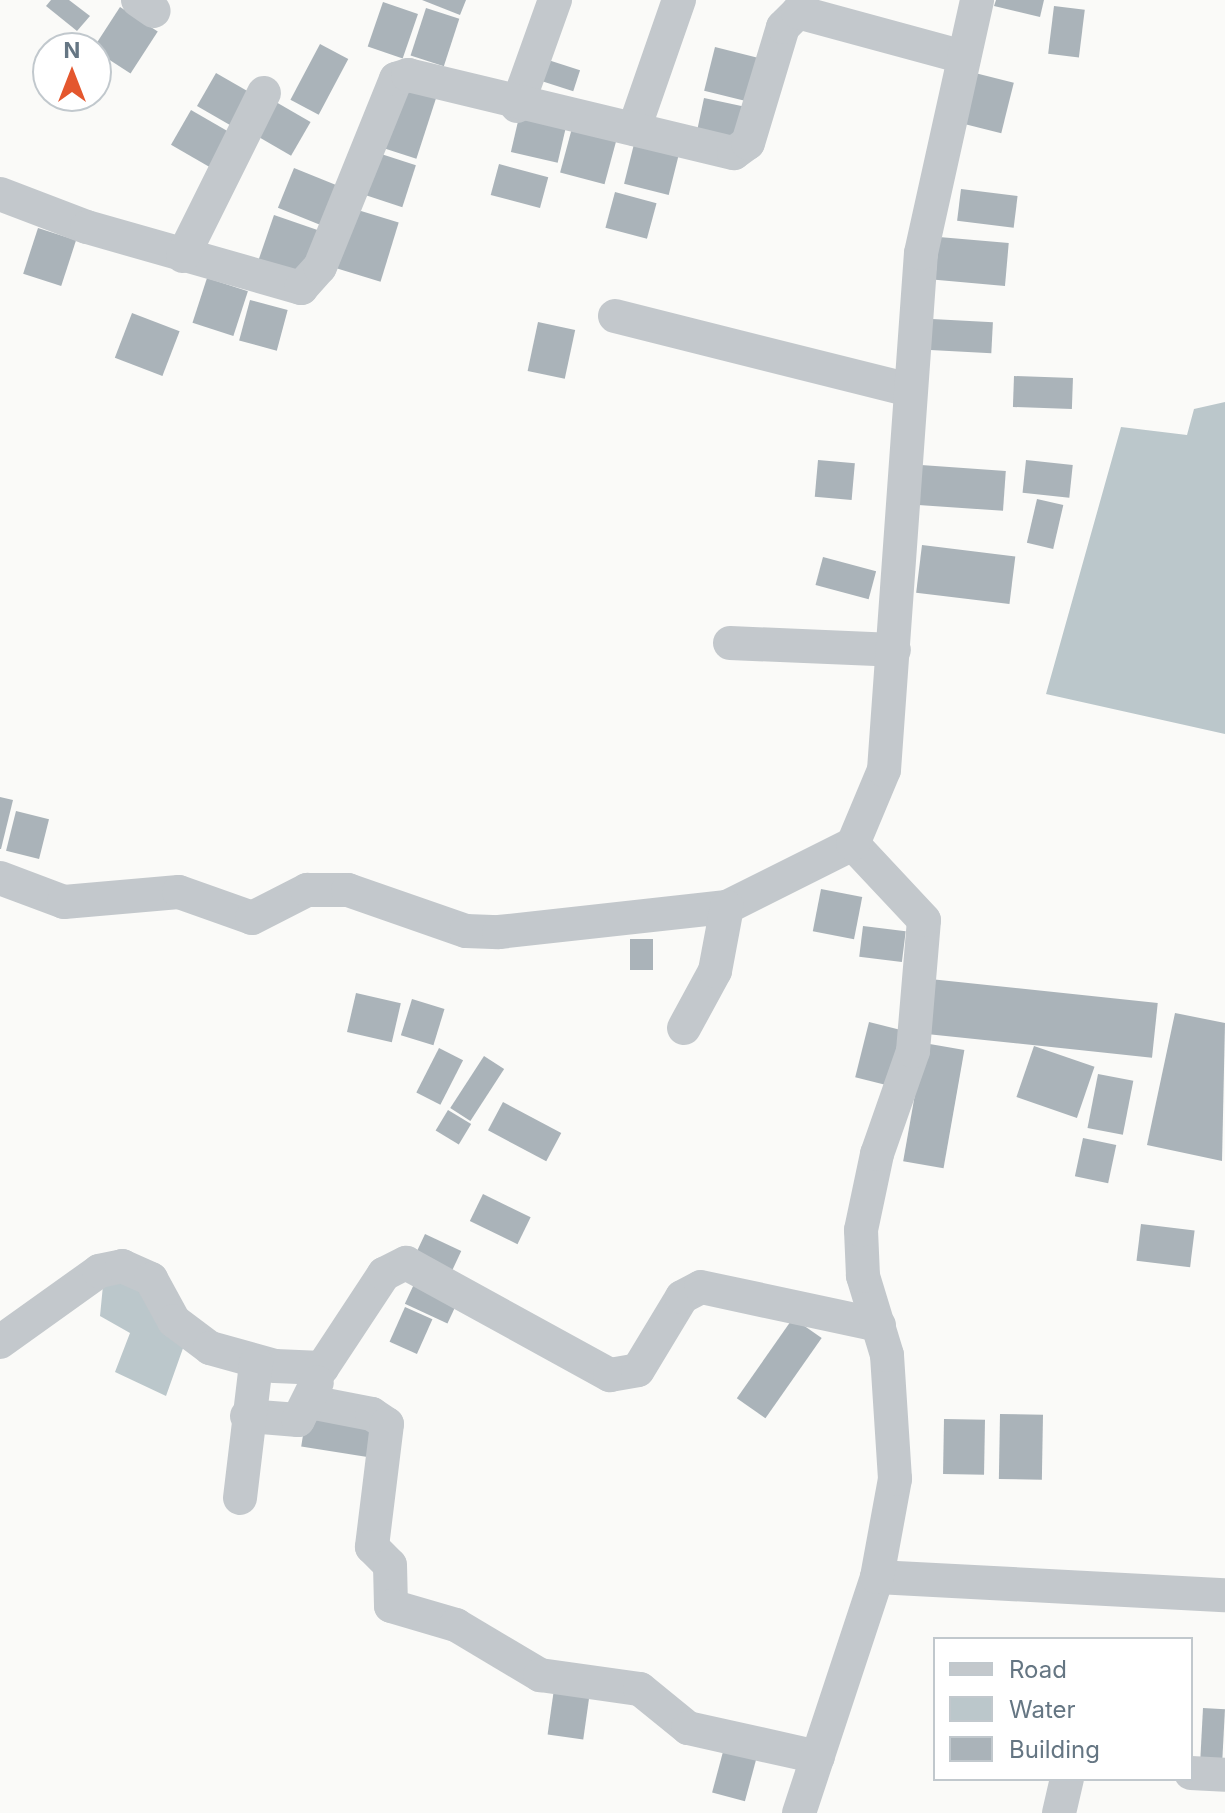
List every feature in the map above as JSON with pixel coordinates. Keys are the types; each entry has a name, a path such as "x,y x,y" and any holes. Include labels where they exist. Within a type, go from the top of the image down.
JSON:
{"street":[{"path":"517,106 555,0"},
{"path":"634,129 679,0"},
{"path":"0,878 64,902 179,892 252,918 307,890 348,890 466,931 499,932 727,907 853,844 880,790 894,650 909,390 921,253 977,0"},
{"path":"0,194 183,256 301,288 320,267 396,79 408,75 517,106 743,150 783,27 798,12 964,57"},
{"path":"183,256 264,93"},
{"path":"615,316 909,390"},
{"path":"730,643 894,650"},
{"path":"799,1813 877,1577 895,1479 895,1419 879,1325 863,1276 861,1230 877,1154 913,1051 924,920 853,844"},
{"path":"684,1028 715,971 727,907"},
{"path":"247,1416 294,1422 310,1402 322,1368 384,1274 406,1263 610,1375 638,1370 682,1297 701,1287 879,1325"},
{"path":"0,1342 99,1271 122,1266 151,1279 189,1334 256,1363 322,1368"},
{"path":"240,1498 247,1416 256,1363"},
{"path":"310,1402 372,1414 387,1424 372,1547 390,1565 391,1606 456,1625 540,1675 640,1689 688,1728 818,1757"},
{"path":"877,1577 1225,1595"},
{"path":"1193,1773 1225,1775"},
{"path":"1059,1813 1067,1781"}],"water":[{"path":"1225,402 1225,734 1046,694 1121,427 1187,435 1194,409"},
{"path":"104,1275 142,1279 187,1337 166,1396 115,1372 130,1333 100,1316"}],"building":[{"path":"51,0 69,0 90,16 77,31 46,6"},
{"path":"422,0 466,0 460,15"},
{"path":"996,0 1044,0 1040,17 994,6"},
{"path":"383,2 418,14 403,58 368,46"},
{"path":"1054,6 1085,10 1079,57 1048,54"},
{"path":"120,7 158,32 131,73 112,61 112,32 104,32"},
{"path":"426,8 459,19 444,66 411,56"},
{"path":"320,44 348,59 319,115 290,100"},
{"path":"715,47 760,58 749,102 704,91"},
{"path":"542,58 580,70 573,91 535,79"},
{"path":"216,73 261,99 242,132 197,106"},
{"path":"975,73 1014,83 1001,133 962,123"},
{"path":"400,83 437,95 416,159 379,147"},
{"path":"269,98 311,122 291,156 250,132"},
{"path":"704,98 746,107 738,145 696,136"},
{"path":"191,110 233,134 213,169 171,145"},
{"path":"519,117 566,128 558,163 511,152"},
{"path":"572,128 616,140 605,184 560,172"},
{"path":"634,144 679,155 669,195 624,184"},
{"path":"375,152 416,165 402,207 361,194"},
{"path":"499,164 548,177 540,208 491,195"},
{"path":"294,168 339,186 322,226 278,208"},
{"path":"961,189 1018,196 1014,228 957,221"},
{"path":"615,192 657,203 647,239 605,228"},
{"path":"348,207 399,222 381,282 330,266"},
{"path":"274,215 317,230 298,287 254,272"},
{"path":"38,228 76,240 61,286 23,274"},
{"path":"939,237 1009,243 1005,286 935,280"},
{"path":"207,278 248,291 233,336 192,323"},
{"path":"250,300 288,310 277,351 239,341"},
{"path":"132,313 180,331 162,376 115,358"},
{"path":"932,319 993,322 991,353 930,350"},
{"path":"538,322 575,330 565,379 528,371"},
{"path":"1014,376 1073,378 1072,409 1013,407"},
{"path":"818,460 855,463 852,500 815,497"},
{"path":"1026,460 1073,465 1069,498 1023,493"},
{"path":"921,465 1006,471 1003,511 918,505"},
{"path":"1037,499 1063,505 1053,549 1027,543"},
{"path":"922,545 1015,556 1009,604 916,593"},
{"path":"823,557 876,571 869,599 815,585"},
{"path":"0,797 13,800 1,849 0,849"},
{"path":"16,811 49,819 39,859 6,851"},
{"path":"821,889 862,897 854,939 813,931"},
{"path":"863,926 906,931 902,962 859,957"},
{"path":"630,939 653,939 653,970 630,970"},
{"path":"930,979 1158,1003 1152,1058 924,1034"},
{"path":"356,993 401,1003 392,1042 347,1032"},
{"path":"412,999 445,1009 433,1045 401,1035"},
{"path":"1175,1013 1225,1023 1222,1161 1147,1145"},
{"path":"869,1022 904,1031 890,1086 855,1077"},
{"path":"924,1043 964,1050 944,1168 903,1161"},
{"path":"1034,1046 1095,1067 1077,1118 1016,1097"},
{"path":"439,1048 463,1060 440,1105 416,1093"},
{"path":"484,1056 504,1069 470,1121 450,1108"},
{"path":"1098,1074 1133,1081 1123,1135 1088,1128"},
{"path":"503,1102 561,1133 546,1161 488,1130"},
{"path":"448,1110 471,1124 459,1144 436,1131"},
{"path":"1083,1138 1116,1145 1108,1183 1075,1176"},
{"path":"483,1194 531,1217 517,1244 470,1221"},
{"path":"1141,1224 1195,1231 1190,1267 1136,1261"},
{"path":"425,1234 461,1251 451,1273 415,1256"},
{"path":"415,1282 458,1302 447,1324 405,1304"},
{"path":"405,1307 432,1319 417,1354 390,1342"},
{"path":"793,1318 822,1338 765,1418 737,1398"},
{"path":"307,1410 373,1420 367,1457 301,1447"},
{"path":"1000,1414 1043,1415 1042,1480 999,1479"},
{"path":"944,1419 985,1420 984,1475 943,1474"},
{"path":"554,1689 590,1694 583,1740 548,1735"},
{"path":"1203,1708 1225,1709 1222,1759 1200,1758"},
{"path":"724,1748 757,1757 745,1801 712,1792"}]}
